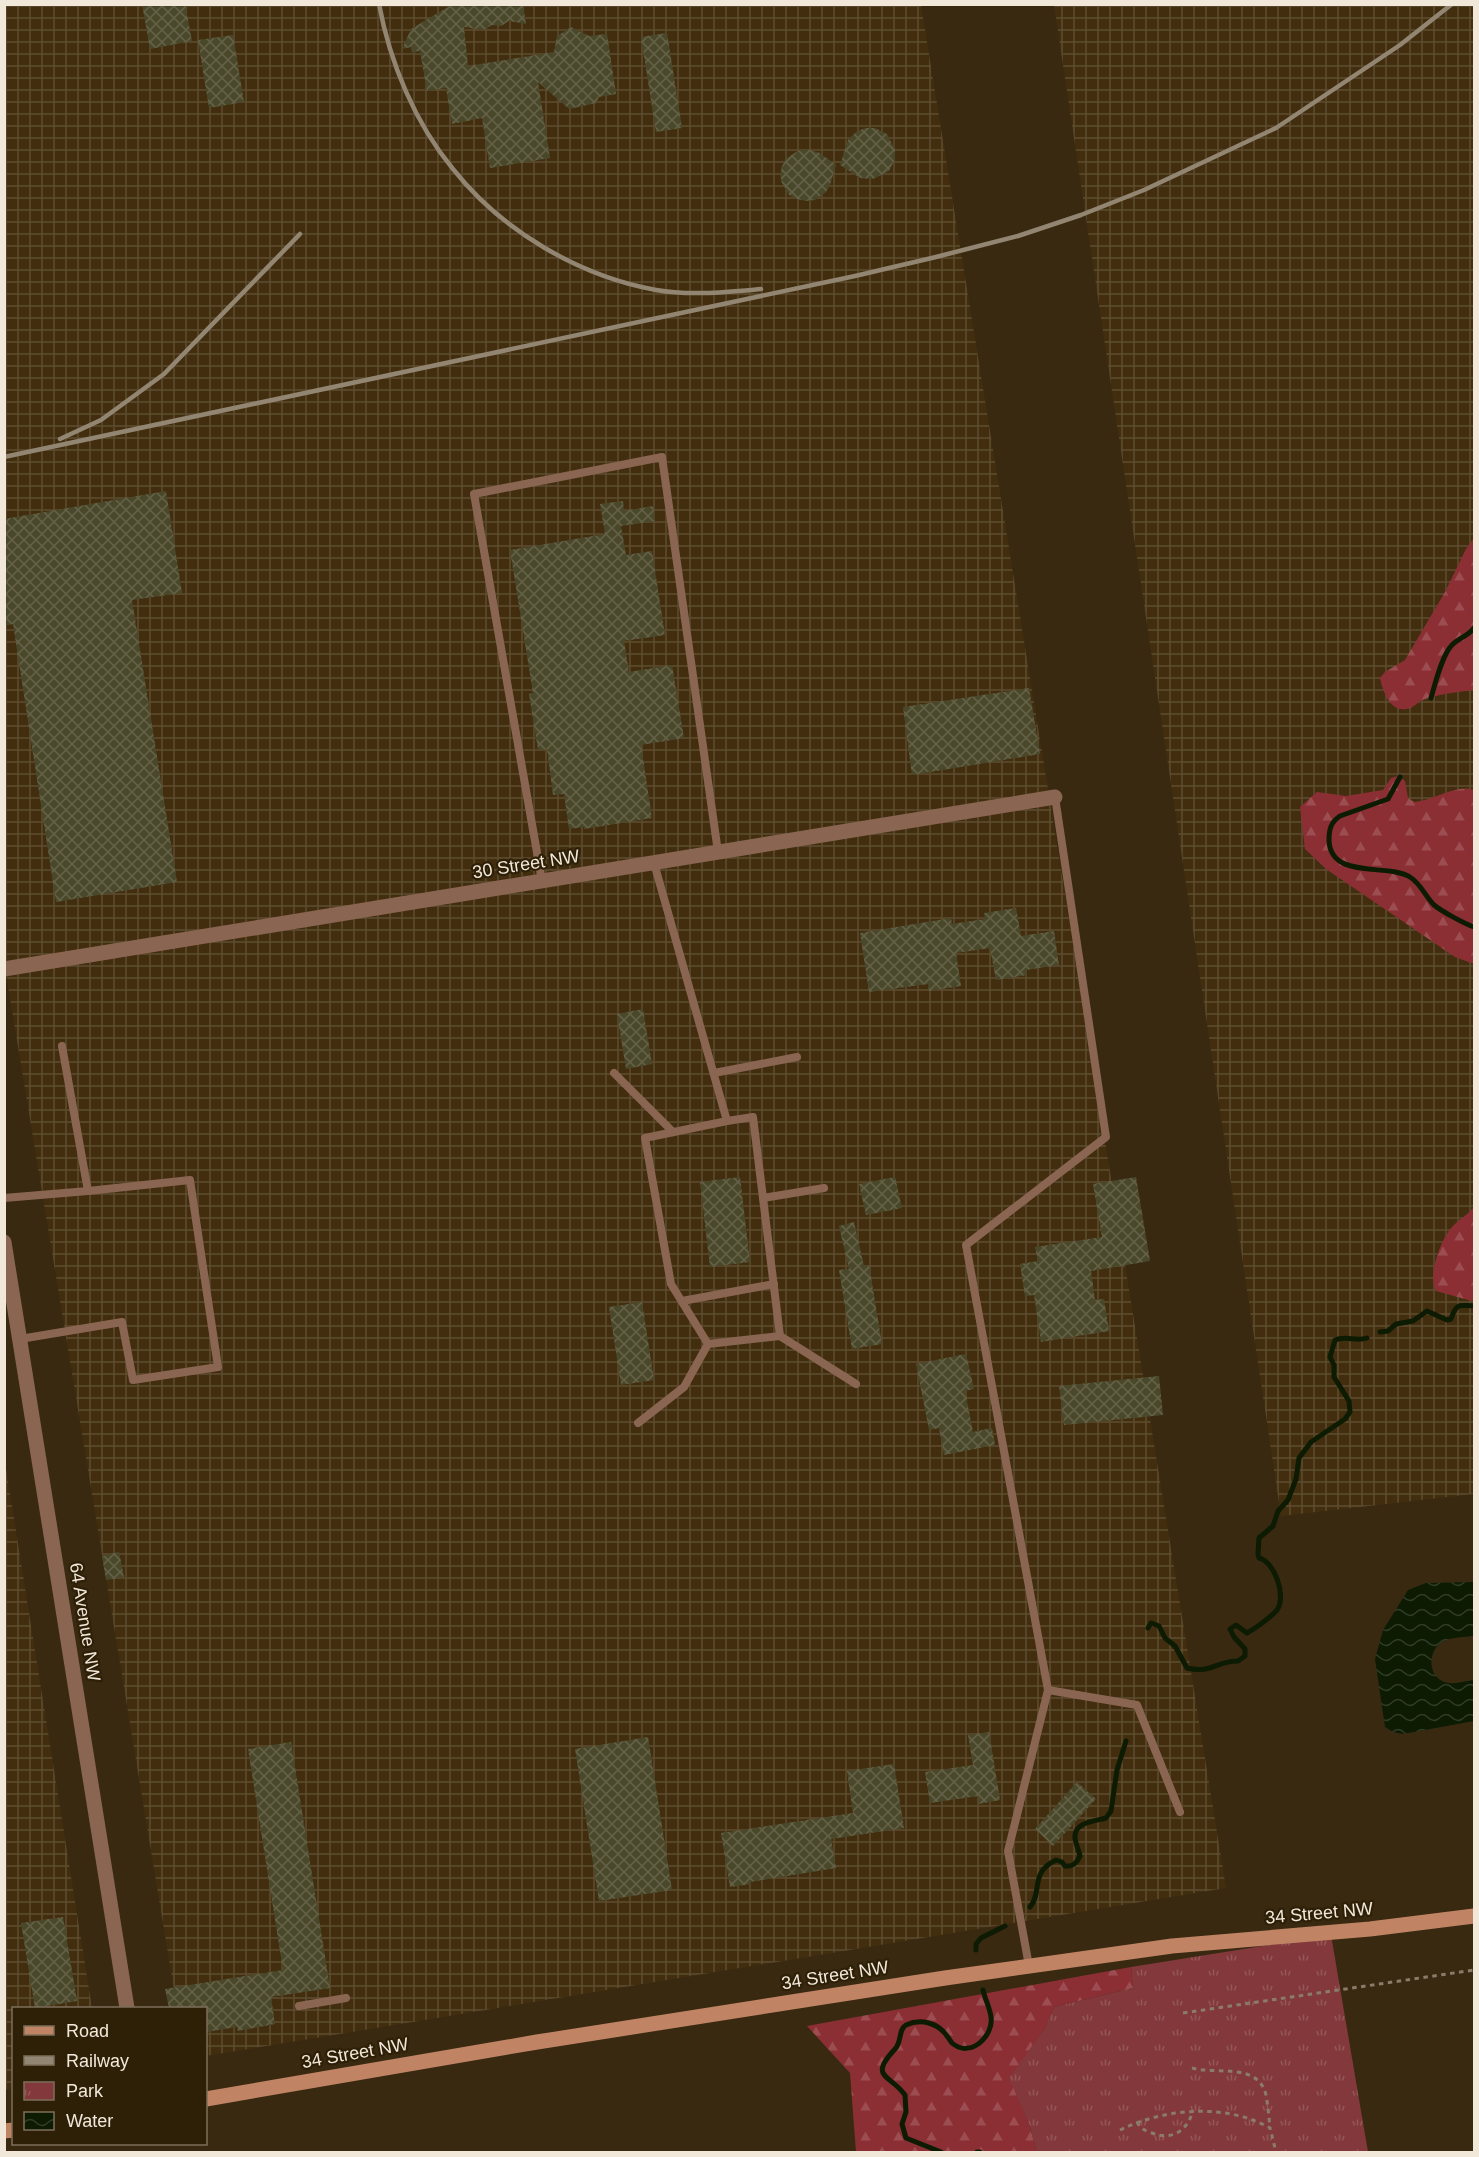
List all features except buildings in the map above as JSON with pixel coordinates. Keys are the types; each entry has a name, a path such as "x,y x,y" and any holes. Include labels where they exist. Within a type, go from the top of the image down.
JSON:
{"main road":[{"name":"34 Street NW","path":"207,2099 708,2014 1029,1966 1172,1946 1370,1929 1474,1916"}],"street":[{"name":"30 Street NW","path":"4,969 1054,797"},
{"name":"64 Avenue NW","path":"4,1242 127,2007"}],"lane":[{"path":"542,880 474,494 662,457 718,852"},
{"path":"1029,1966 1008,1851 1048,1690 966,1245 1106,1137 1054,797"},
{"path":"654,862 727,1121"},
{"path":"62,1046 88,1191"},
{"path":"714,1073 797,1057"},
{"path":"614,1073 673,1132"},
{"path":"708,1344 671,1284 645,1138 753,1117 780,1336"},
{"path":"4,1198 190,1180 218,1366 133,1380 122,1322 20,1339"},
{"path":"763,1198 824,1188"},
{"path":"682,1301 774,1284"},
{"path":"708,1344 780,1336 856,1384"},
{"path":"638,1423 684,1387 708,1344"},
{"path":"1048,1690 1137,1705 1180,1812"},
{"path":"299,2006 346,1998"}],"path":[{"path":"1183,2013 1474,1970"},
{"path":"1192,2068 1208,2072 1245,2073 1260,2080 1265,2093 1276,2152"},
{"path":"1120,2130 1137,2122 1193,2111 1257,2120 1270,2128"},
{"path":"1137,2122 1140,2127 1161,2137 1175,2135 1191,2119 1193,2111"}],"shaded area":[{"path":"4,5 921,5 1226,1888 207,2056 207,2007 177,2007 5,968"},
{"path":"1054,5 1474,5 1474,1494 1281,1516"},
{"path":"4,1456 92,2007 12,2007 12,2088 5,2090"}],"green space":[{"path":"1474,538 1474,690 1435,696 1422,700 1410,708 1398,708 1389,701 1380,678 1385,672 1405,660"},
{"path":"1398,776 1405,781 1408,798 1414,802 1453,790 1468,788 1474,790 1474,964 1455,957 1326,869 1305,849 1300,807 1317,792 1346,796 1383,790 1391,778"},
{"path":"1474,1207 1474,1300 1472,1301 1436,1291 1433,1276 1436,1258 1448,1233"},
{"path":"1331,1935 1368,2152 1037,2152 1029,2124 1009,2078 1045,2028 1054,2007 1133,1988 1131,1967"},
{"path":"1131,1967 1133,1988 1054,2007 1045,2028 1010,2078 1029,2124 1037,2152 856,2152 850,2073 807,2026"}],"water":[{"path":"1474,1582 1474,1636 1442,1642 1434,1650 1432,1667 1434,1673 1442,1681 1454,1683 1474,1680 1474,1721 1403,1734 1393,1732 1385,1727 1375,1659 1383,1630 1408,1590 1426,1583"}],"waterway":[{"path":"1431,698 1439,670 1448,650 1474,628"},
{"path":"1400,777 1388,799 1340,816 1334,821 1329,836 1332,852 1339,861 1349,866 1400,873 1410,877 1434,905 1474,927"},
{"path":"1380,1332 1388,1331 1396,1324 1413,1321 1427,1311 1447,1320 1451,1319 1457,1307 1474,1306"},
{"path":"1148,1628 1151,1623 1159,1626 1165,1638 1175,1646 1187,1668 1208,1668 1238,1661 1245,1656 1245,1649 1230,1629 1236,1625 1247,1633 1277,1610 1281,1596 1270,1565 1259,1558 1259,1538 1273,1526 1278,1511 1288,1500 1296,1479 1299,1458 1311,1442 1345,1419 1350,1412 1349,1401 1334,1377 1334,1365 1330,1357 1335,1340 1367,1338"},
{"path":"1030,1907 1036,1895 1039,1877 1048,1865 1056,1860 1065,1866 1078,1861 1080,1856 1075,1837 1078,1828 1086,1823 1106,1818 1111,1811 1117,1770 1126,1741"},
{"path":"976,1950 976,1944 981,1938 1005,1926"},
{"path":"941,2152 906,2138 902,2124 906,2112 905,2095 884,2075 883,2065 899,2043 904,2027 912,2023 923,2022 934,2025 959,2047 973,2047 979,2043 985,2038 991,2024 983,1990"}],"railway":[{"path":"379,4 397,70 427,132 453,169 473,191 518,231 571,262 599,274 656,290 708,293 761,289"},
{"path":"4,457 855,276 1018,236 1081,215 1144,190 1276,128 1400,45 1452,4"},
{"path":"60,439 101,420 164,374 300,234"}]}
